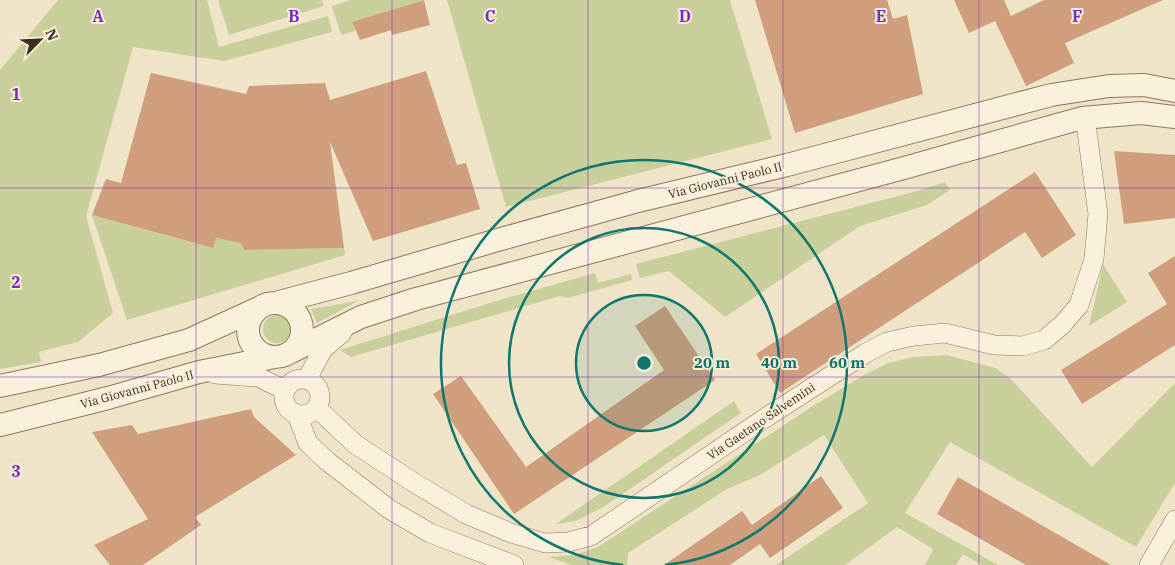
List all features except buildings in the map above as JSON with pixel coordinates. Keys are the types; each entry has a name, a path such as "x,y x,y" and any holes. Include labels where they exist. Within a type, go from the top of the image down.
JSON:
{"street":[{"name":"Via Giovanni Paolo II","path":"0,386 99,365 190,340 269,305 351,284 638,201 794,163 1051,95 1075,90 1144,85 1175,91"},
{"name":"Via Giovanni Paolo II","path":"0,425 108,398 199,372 283,354 361,316 522,270 1086,117 1140,113 1175,117"},
{"name":"Via Gaetano Salvemini","path":"317,408 355,444 466,514 511,533 545,543 568,542 591,536 774,412 866,352 887,342 914,336 945,333 994,344 1023,346 1044,340 1063,324 1079,305 1094,259 1098,214 1086,117"},
{"path":"269,305 288,305 295,311 300,319 302,337 298,345 283,354 267,356 259,352 249,338 248,330 249,321 269,305"},
{"path":"307,379 323,349 361,316"},
{"path":"199,372 258,377 285,390"},
{"path":"297,415 308,414 317,408 321,398 319,388 307,379 295,380 287,386 285,402 287,408 297,415 308,443 327,461 389,508 430,533 514,565"},
{"path":"1149,565 1175,520"}],"green space":[{"path":"58,0 207,0 219,47 328,16 332,32 224,61 133,47 86,216 113,313 78,342 39,352 41,362 0,369 0,70"},
{"path":"218,0 322,0 324,6 229,35"},
{"path":"351,0 424,0 353,22 355,31 341,35 332,6"},
{"path":"447,0 730,0 772,139 506,207"},
{"path":"945,182 950,190 927,205 860,226 725,317 669,271 640,278 636,264 917,191"},
{"path":"92,215 212,248 216,238 241,243 244,250 344,248 345,255 127,320"},
{"path":"1103,264 1127,302 1089,326"},
{"path":"595,273 598,283 631,274 632,280 568,298 560,296 351,357 340,350 493,302"},
{"path":"358,301 317,323 311,309"},
{"path":"277,315 287,319 291,329 287,339 277,343 267,339 263,329 267,319"},
{"path":"947,355 995,368 1010,378 1092,467 1175,383 1175,483 1136,547 950,442 905,513 998,565 982,565 963,554 956,565 925,565 933,549 897,527 845,565 776,565 868,503 824,435 760,475 727,489 628,553 627,565 572,565 548,557 573,555 598,547 862,376 888,363 913,357"},
{"path":"734,401 741,413 605,506 576,521 556,524"}]}
